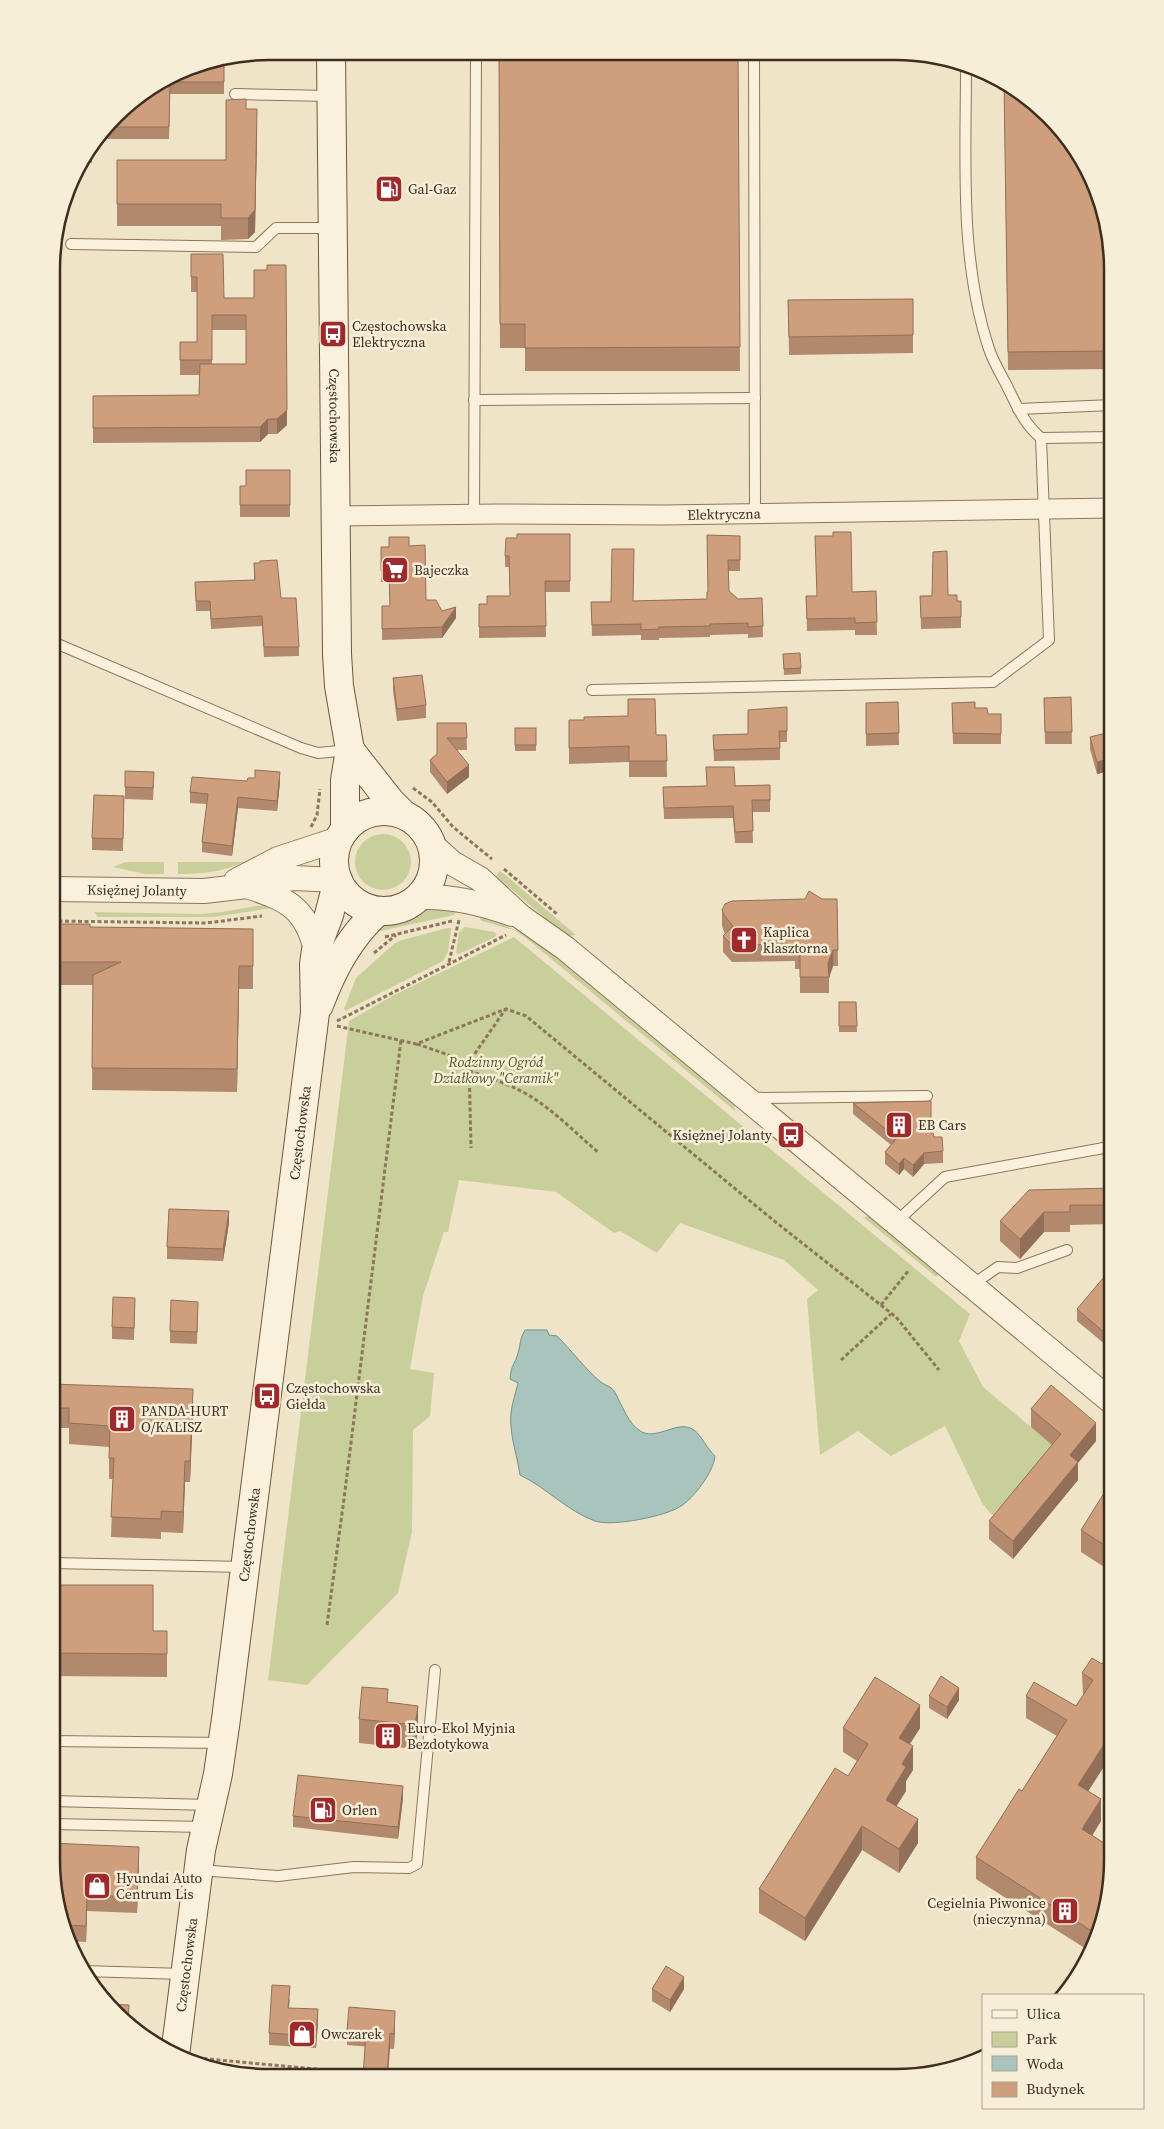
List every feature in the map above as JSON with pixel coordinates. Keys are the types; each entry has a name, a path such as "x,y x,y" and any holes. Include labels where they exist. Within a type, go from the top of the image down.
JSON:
{"main road":[{"name":"Częstochowska","path":"331,60 336,654 339,686 350,750 345,780 346,810 342,834"},
{"name":"Częstochowska","path":"350,750 390,801 403,814"},
{"path":"390,812 403,814 425,832 431,844 434,866 427,888 420,897 400,909 378,911 365,907 353,901 344,891 338,880 334,864 342,834 365,814 390,812"},
{"name":"Częstochowska","path":"321,1020 313,980 316,950 329,915 338,880"},
{"name":"Częstochowska","path":"186,2052 185,1974 198,1870 222,1744 321,1020 340,956 354,936 378,911"}],"street":[{"name":"Elektryczna","path":"335,516 474,514 604,516 1104,508"},
{"name":"Księżnej Jolanty","path":"222,889 278,859 342,834"},
{"path":"431,844 452,863 480,879 515,925"},
{"name":"Księżnej Jolanty","path":"60,890 183,891 222,889 294,878 338,880"},
{"path":"246,886 271,894 291,905 302,914 308,924 316,950"},
{"path":"420,897 443,897 472,902 515,925 565,948 1104,1395"}],"lane":[{"path":"474,514 476,60"},
{"path":"754,60 755,514"},
{"path":"966,73 966,181 972,275 979,313 990,351 1028,427 1041,438 1104,437"},
{"path":"235,94 332,96"},
{"path":"71,244 256,247 276,228 333,228"},
{"path":"474,400 755,398"},
{"path":"1018,409 1104,405"},
{"path":"592,690 993,682 1049,640 1041,438"},
{"path":"60,645 301,748 318,753 350,750"},
{"path":"746,1098 927,1096"},
{"path":"896,1222 945,1177 1104,1149"},
{"path":"972,1285 998,1267 1017,1268 1067,1250"},
{"path":"60,1563 246,1566"},
{"path":"198,1870 278,1876 354,1866 409,1868 417,1864 435,1670"},
{"path":"60,1741 222,1744"},
{"path":"60,1802 209,1816"},
{"path":"60,1824 209,1816"},
{"path":"92,1971 185,1974"}],"path":[{"path":"408,783 440,809 453,827 492,859"},
{"path":"60,921 206,923 261,916 273,916 282,919 291,905"},
{"path":"448,963 459,920"},
{"path":"399,934 459,920 467,920"},
{"path":"321,1020 448,963 515,925"},
{"path":"471,1148 469,1062 506,1009"},
{"path":"416,1044 506,1009 526,1016 773,1220 892,1314 939,1370"},
{"path":"321,1020 416,1044 469,1062"},
{"path":"327,1625 346,1491 401,1040"},
{"path":"469,1071 504,1083 524,1093 543,1106 598,1152"},
{"path":"881,1305 909,1270"},
{"path":"841,1360 892,1314"},
{"path":"204,2059 315,2069"}],"green space":[{"path":"383,834 403,842 411,862 403,882 383,890 363,882 355,862 363,842"},
{"path":"126,862 164,862 164,874 145,874 113,867"},
{"path":"178,862 244,862 212,872 178,874"},
{"path":"499,871 576,935 566,936 496,876"},
{"path":"268,904 272,908 214,917 98,917 94,912 201,914"},
{"path":"420,908 459,908 454,915 371,933 384,919"},
{"path":"480,916 518,931 558,957 734,1102 735,1111 526,938 514,930 482,921"},
{"path":"465,927 497,934 495,937 459,954 456,953 459,932"},
{"path":"451,928 451,931 448,952 443,961 345,1011 344,1009 356,978 394,944"},
{"name":"Rodzinny Ogród Działkowy \"Ceramik\"","path":"514,937 970,1314 959,1341 983,1387 1061,1452 1002,1523 982,1503 945,1426 891,1456 858,1431 820,1455 807,1299 818,1290 784,1260 680,1223 657,1253 620,1231 614,1233 556,1192 459,1180 448,1232 444,1232 423,1296 410,1369 434,1373 430,1416 413,1430 412,1532 398,1593 307,1685 268,1680 349,1021 394,995"},
{"path":"873,1216 940,1273 935,1276 863,1217"}],"water":[{"path":"525,1330 547,1330 549,1335 557,1336 596,1378 613,1390 629,1419 642,1432 655,1434 675,1428 688,1427 697,1433 715,1456 703,1484 692,1497 674,1510 652,1517 614,1523 595,1521 575,1511 520,1475 511,1421 512,1405 518,1383 510,1379"}],"building":[{"path":"499,60 738,60 740,347 525,348 525,324 500,324"},
{"path":"224,65 224,82 176,82 202,71"},
{"path":"170,85 169,127 116,127 142,103"},
{"path":"1004,91 1043,121 1076,164 1088,189 1097,215 1104,255 1104,351 1008,352"},
{"path":"246,99 246,109 257,109 255,210 248,218 221,218 221,204 117,204 117,160 226,160 226,100"},
{"path":"191,254 223,254 224,298 254,298 254,270 267,270 267,265 286,265 287,410 277,419 268,419 260,427 93,428 93,396 199,395 200,364 246,364 246,315 212,315 212,360 180,360 180,342 197,342 197,277 191,277"},
{"path":"913,299 913,335 789,337 788,300"},
{"path":"246,470 290,470 290,505 240,505 240,486 246,486"},
{"path":"833,532 851,532 852,592 876,591 877,622 855,623 855,618 807,619 806,596 817,596 815,536 833,536"},
{"path":"517,534 570,534 570,581 545,581 546,626 479,627 479,604 487,604 487,596 510,596 509,556 505,556 506,538 517,538"},
{"path":"707,535 740,536 740,560 728,560 729,591 738,599 762,598 763,626 748,627 748,623 710,624 710,626 659,627 659,629 641,630 641,624 592,625 591,602 611,602 612,549 634,549 633,601 707,599"},
{"path":"389,537 409,537 409,546 425,545 426,600 436,600 442,611 456,607 442,627 382,629 382,606 390,606 389,571 381,571 381,547 389,547"},
{"path":"947,551 948,595 957,595 957,601 961,601 961,617 921,618 920,596 932,596 933,552"},
{"path":"277,560 281,598 296,598 299,647 264,647 262,616 211,619 210,601 196,601 195,582 255,580 254,563"},
{"path":"800,653 801,668 784,669 783,654"},
{"path":"422,675 426,705 397,709 393,678"},
{"path":"1071,697 1072,732 1045,732 1044,698"},
{"path":"628,699 655,699 656,735 666,735 667,761 629,761 629,746 569,748 569,720 584,720 584,717 628,716"},
{"path":"898,702 899,733 866,734 866,703"},
{"path":"975,702 975,708 987,708 988,714 1001,714 1001,734 953,733 952,703"},
{"path":"787,707 787,731 779,731 780,748 714,750 713,735 748,734 748,710"},
{"path":"437,723 466,723 467,738 447,738 469,765 447,782 430,760 437,754"},
{"path":"515,728 536,728 536,745 515,745"},
{"path":"1104,734 1104,760 1097,762 1090,737"},
{"path":"706,767 734,767 735,786 770,785 770,800 752,800 753,831 735,832 733,806 664,808 663,787 707,786"},
{"path":"255,770 280,772 277,801 238,797 232,846 202,842 208,794 190,792 192,777 247,781 248,778 255,778"},
{"path":"125,771 154,772 153,788 125,787"},
{"path":"94,795 124,796 123,839 92,838"},
{"path":"809,891 822,899 837,899 838,950 833,950 828,963 829,977 800,977 800,953 795,953 795,944 732,945 723,936 733,926 722,910 725,904 732,901 805,899"},
{"path":"60,924 90,924 90,927 253,929 253,966 239,966 237,1069 92,1068 93,975 121,962 60,962"},
{"path":"839,1002 856,1002 857,1026 839,1026"},
{"path":"931,1101 931,1133 933,1133 934,1137 942,1137 943,1151 924,1153 913,1165 904,1158 899,1164 885,1152 897,1138 853,1103"},
{"path":"1104,1188 1104,1205 1070,1205 1070,1212 1044,1212 1020,1239 1000,1221 1029,1190"},
{"path":"169,1209 229,1211 223,1249 167,1247"},
{"path":"1104,1277 1104,1332 1077,1309"},
{"path":"113,1297 135,1298 134,1328 112,1327"},
{"path":"171,1300 198,1302 197,1332 170,1331"},
{"path":"60,1384 193,1389 190,1461 185,1461 183,1512 161,1511 161,1519 111,1517 114,1458 109,1458 110,1426 69,1423 69,1408 60,1408"},
{"path":"1051,1385 1096,1423 1070,1455 1078,1462 1013,1541 989,1521 1061,1434 1031,1409"},
{"path":"1104,1493 1104,1545 1081,1530"},
{"path":"60,1585 153,1585 153,1631 167,1631 167,1654 60,1653"},
{"path":"1092,1658 1102,1664 1104,1661 1104,1744 1078,1785 1101,1799 1082,1829 1104,1843 1104,1874 1100,1901 1092,1931 976,1857 1019,1789 1022,1791 1067,1720 1026,1696 1034,1682 1076,1706 1093,1680 1082,1673"},
{"path":"941,1676 959,1688 947,1707 929,1696"},
{"path":"875,1677 920,1705 899,1738 913,1746 902,1764 906,1767 886,1800 918,1819 899,1849 862,1826 805,1918 759,1889 835,1768 848,1776 868,1744 843,1728"},
{"path":"362,1687 388,1689 387,1702 418,1706 415,1725 359,1719"},
{"path":"298,1775 403,1786 398,1827 293,1816"},
{"name":"Hyundai Auto Centrum Lis","path":"60,1843 139,1847 137,1897 87,1895 86,1926 70,1925 60,1874"},
{"path":"666,1966 684,1977 670,2000 652,1989"},
{"path":"272,1985 290,1986 288,2008 318,2009 316,2036 269,2033"},
{"path":"118,2004 129,2005 129,2015"},
{"path":"349,2007 395,2011 394,2034 390,2033 387,2069 363,2069 366,2032 347,2031"}],"place":[{"name":"Gal-Gaz","path":"389,189"},
{"name":"Częstochowska Elektryczna","path":"333,334"},
{"name":"Bajeczka","path":"395,570"},
{"name":"Kaplica klasztorna","path":"744,940"},
{"name":"EB Cars","path":"899,1125"},
{"name":"Księżnej Jolanty","path":"791,1135"},
{"name":"Częstochowska Giełda","path":"267,1396"},
{"name":"PANDA-HURT O/KALISZ","path":"122,1419"},
{"name":"Euro-Ekol Myjnia Bezdotykowa","path":"388,1736"},
{"name":"Orlen","path":"323,1810"},
{"name":"Hyundai Auto Centrum Lis","path":"97,1886"},
{"name":"Cegielnia Piwonice (nieczynna)","path":"1065,1911"},
{"name":"Owczarek","path":"302,2034"}]}
